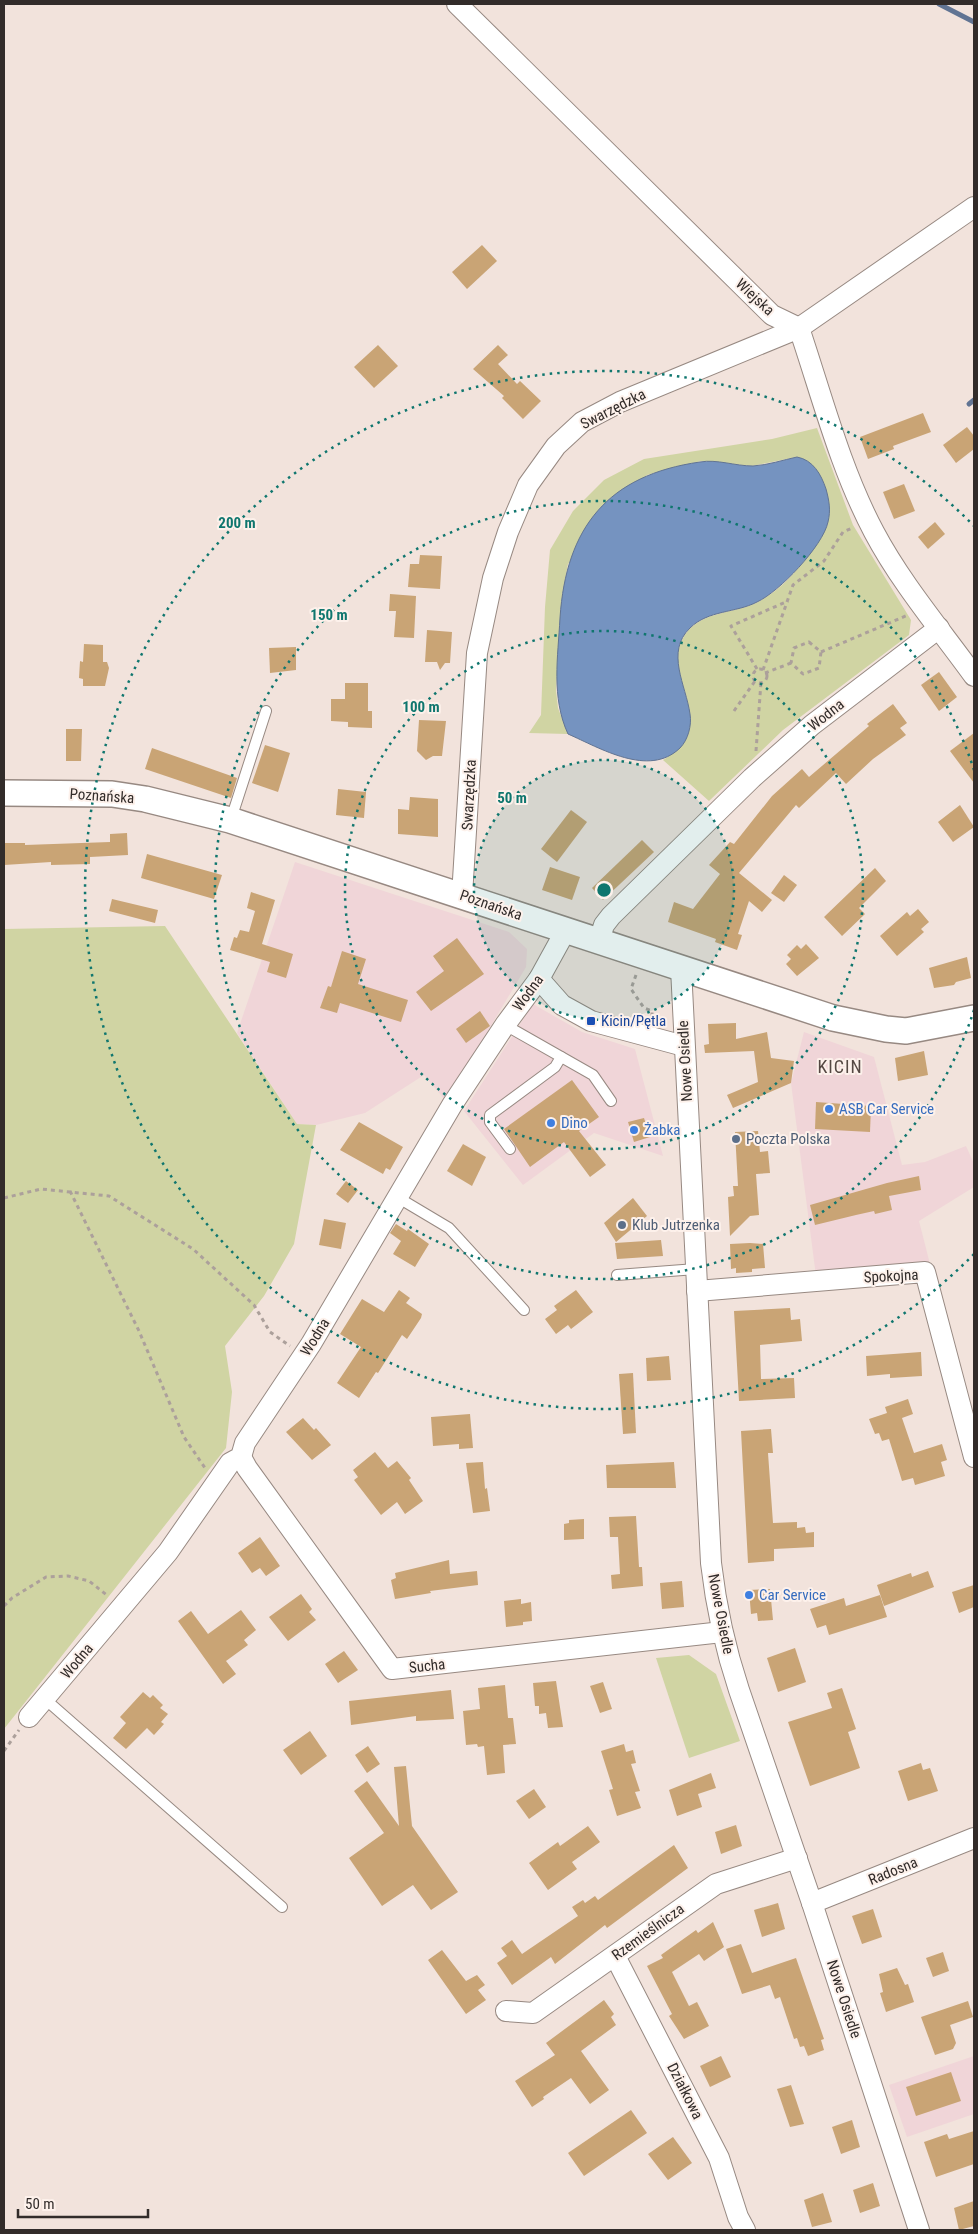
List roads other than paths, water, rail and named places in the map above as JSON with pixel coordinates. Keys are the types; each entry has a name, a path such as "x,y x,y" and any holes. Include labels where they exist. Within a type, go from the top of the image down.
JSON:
{"street":[{"name":"Wiejska","path":"457,4 772,315 800,328"},
{"name":"Swarzędzka","path":"462,896 477,653 493,578 508,532 528,486 556,446 582,422 620,402 800,328 974,207"},
{"path":"800,328 847,474 868,520 904,581 974,676"},
{"name":"Wodna","path":"599,941 604,925 611,916 752,778 812,726 939,628"},
{"name":"Poznańska","path":"4,793 112,794 160,802 230,820 833,1018 886,1029 906,1031 926,1029 974,1018"},
{"name":"Wodna","path":"29,1717 168,1552 230,1463 242,1456 244,1443 304,1355 452,1105 505,1025 539,979 566,930"},
{"name":"Nowe Osiedle","path":"681,968 711,1563 722,1632 739,1690 812,1903 920,2230"},
{"path":"539,979 562,1005 584,1017 684,1046"},
{"name":"Spokojna","path":"697,1290 925,1272 974,1457"},
{"name":"Sucha","path":"242,1456 247,1468 392,1670 722,1632"},
{"name":"Radosna","path":"812,1903 974,1838"},
{"name":"Rzemieślnicza","path":"506,2010 533,2013 716,1884 796,1858"},
{"name":"Działkowa","path":"615,1956 719,2158 738,2218 745,2230"}],"lane":[{"path":"230,820 266,711"},
{"path":"505,1025 593,1076 611,1101"},
{"path":"510,1149 490,1122 490,1115 555,1067 561,1057"},
{"path":"398,1197 448,1228 524,1310"},
{"path":"617,1275 696,1269"},
{"path":"45,1699 282,1907"}],"water":[{"path":"797,457 812,464 824,483 828,497 828,522 818,543 809,555 777,589 749,606 714,615 697,622 683,637 679,647 678,658 688,703 690,723 689,732 683,745 668,757 654,760 639,760 609,752 568,734 559,706 557,691 557,662 564,586 571,557 583,532 598,511 617,493 640,479 668,469 706,461 753,466"}],"waterway":[{"path":"939,4 974,22"},
{"path":"969,404 974,400"}],"place":[{"name":"Kicin/Pętla","path":"591,1021"},
{"name":"ASB Car Service","path":"829,1109"},
{"name":"Dino","path":"551,1123"},
{"name":"Żabka","path":"634,1130"},
{"name":"Poczta Polska","path":"736,1139"},
{"name":"Klub Jutrzenka","path":"622,1225"},
{"name":"Car Service","path":"749,1595"}],"district":[{"name":"KICIN","path":"840,1066"}]}
